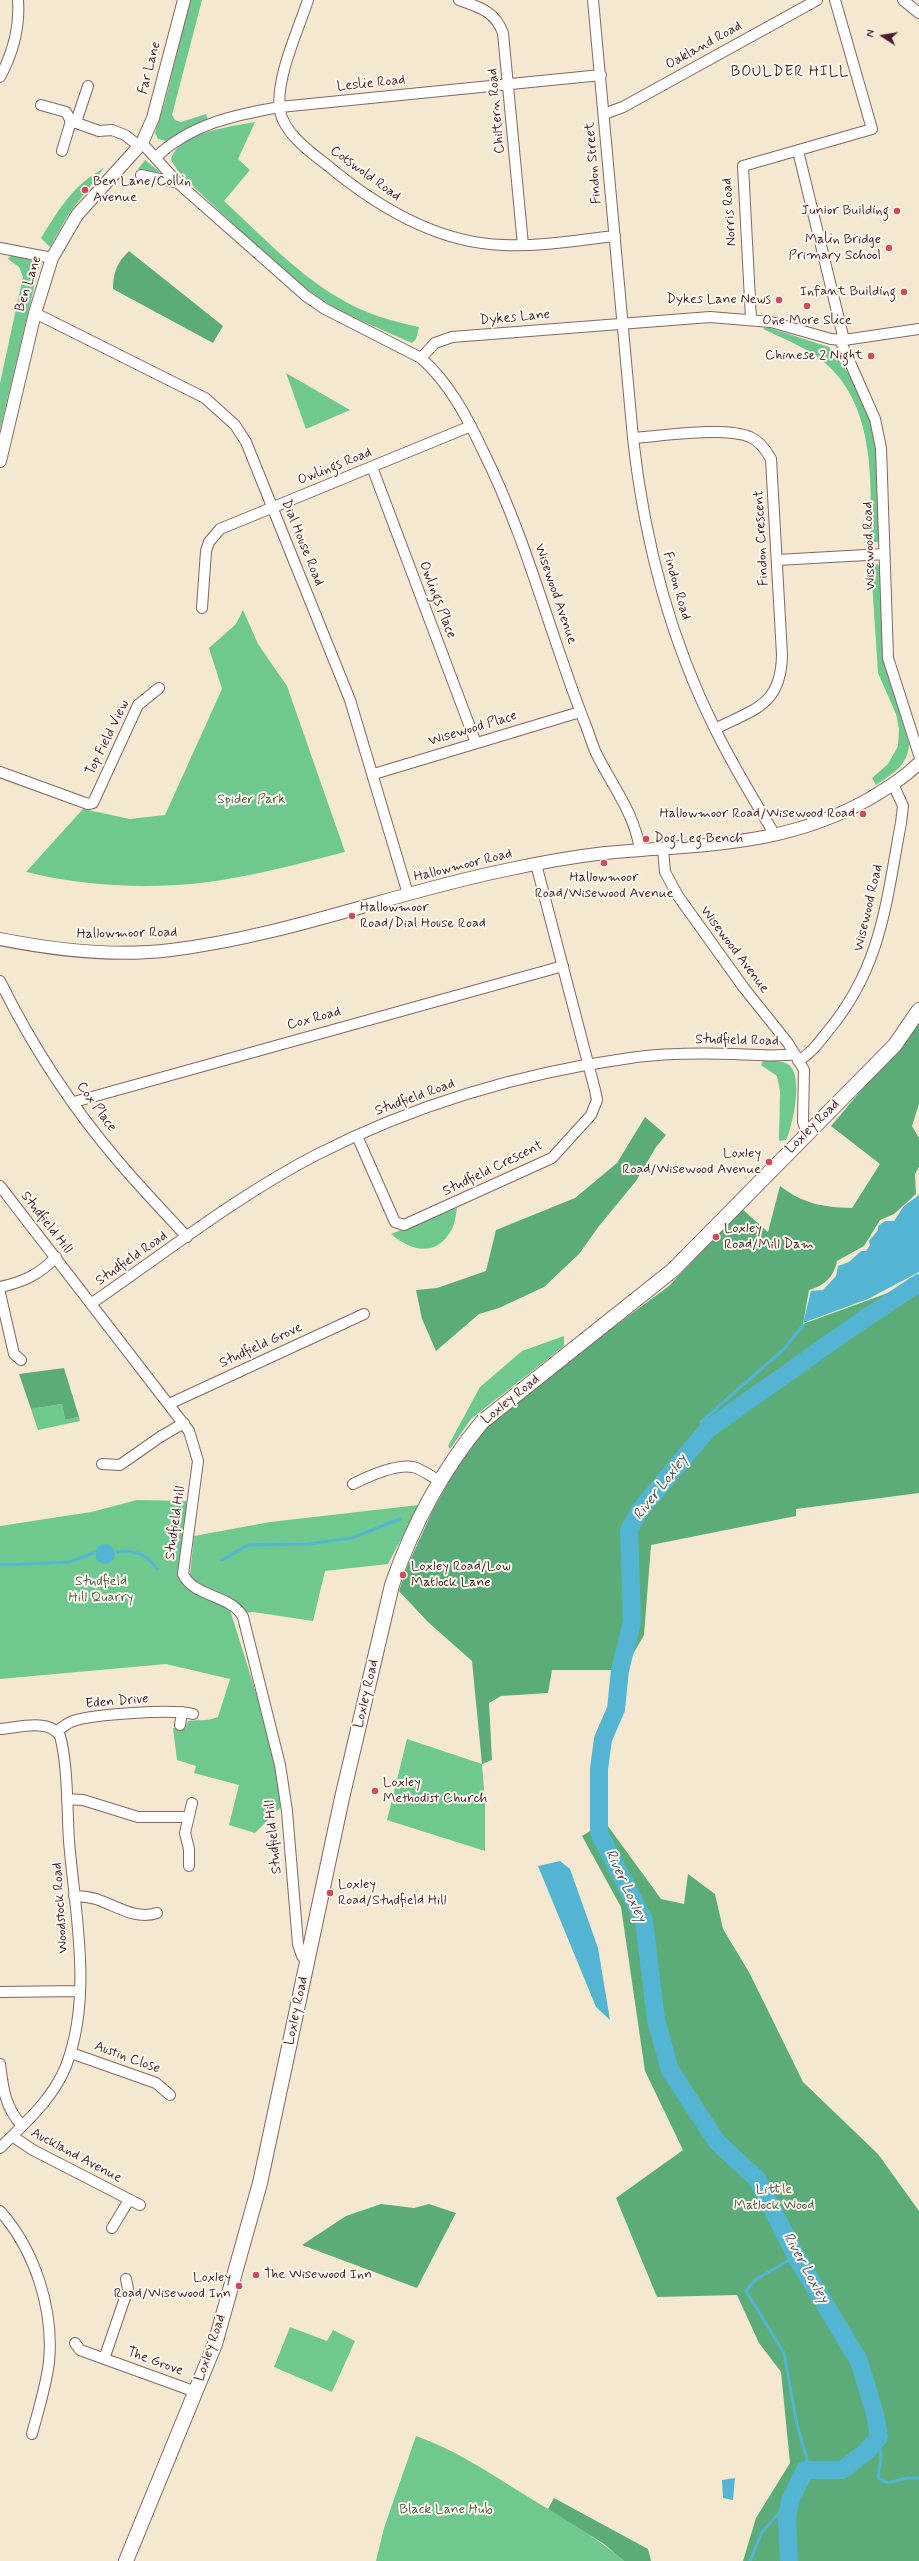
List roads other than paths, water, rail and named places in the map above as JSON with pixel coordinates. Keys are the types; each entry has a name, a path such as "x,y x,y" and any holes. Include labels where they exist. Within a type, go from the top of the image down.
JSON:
{"main road":[{"name":"Loxley Road","path":"126,2561 196,2392 217,2337 260,2183 342,1798 392,1585 402,1556 459,1451 482,1422 673,1270 895,1045 919,1010"}],"street":[{"path":"0,77 6,65 16,34 18,0"},
{"name":"Far Lane","path":"140,145 153,118 184,0"},
{"name":"Cotswold Road","path":"308,0 280,89 280,108 282,118 297,139 348,182 397,214 452,237 481,244 523,246 615,236"},
{"name":"Chiltern Road","path":"459,0 487,11 499,23 503,33 523,246"},
{"name":"Findon Street","path":"593,0 601,75 622,323"},
{"name":"Oakland Road","path":"604,114 623,107 817,0"},
{"name":"Norris Road","path":"751,319 741,170 744,164 798,151 872,129 835,0"},
{"path":"903,0 919,13"},
{"name":"Leslie Road","path":"156,157 181,137 214,121 238,114 280,108 601,75"},
{"path":"62,151 88,86"},
{"path":"41,105 66,112 74,122 99,131 112,130 125,135 156,157 178,183 306,296 325,309 421,358"},
{"name":"Ben Lane","path":"0,461 34,313 52,258 77,215 140,145"},
{"name":"Wisewood Road","path":"798,151 842,340 875,419 883,472 884,554 888,658 919,755"},
{"path":"142,174 178,183"},
{"path":"0,248 52,258"},
{"name":"Dial House Road","path":"34,313 187,387 211,403 235,425 246,442 350,700 374,774 408,894"},
{"name":"Dykes Lane","path":"421,358 435,343 447,338 710,317 751,319 771,322 818,337 842,340 919,329"},
{"name":"Findon Road","path":"622,323 633,438 645,524 661,587 678,641 715,729 775,835"},
{"name":"Wisewood Avenue","path":"421,358 444,382 471,426 492,468 532,568 580,712 598,756 632,818 640,850"},
{"name":"Owlings Road","path":"202,608 206,551 214,535 220,530 471,426"},
{"name":"Findon Crescent","path":"633,438 731,432 751,437 760,443 769,455 773,468 782,655 780,683 768,701 715,729"},
{"name":"Owlings Place","path":"372,467 476,743"},
{"path":"777,560 884,554"},
{"name":"Top Field View","path":"0,772 88,804 93,803 138,705 159,688"},
{"name":"Wisewood Place","path":"374,774 580,712"},
{"name":"Hallowmoor Road","path":"0,939 59,949 129,952 169,950 222,943 292,927 408,894 563,858 640,850 713,846 775,835 824,820 853,808 893,784 919,763"},
{"name":"Wisewood Road","path":"797,1058 814,1048 840,1017 858,988 874,955 880,933 903,806 893,784"},
{"name":"Wisewood Avenue","path":"663,849 665,872 678,896 797,1058"},
{"name":"Studfield Crescent","path":"357,1136 395,1222 404,1225 543,1162 556,1154 596,1108 598,1100 536,864"},
{"name":"Cox Road","path":"74,1102 563,966"},
{"name":"Cox Place","path":"0,981 43,1056 74,1102 117,1160 187,1237"},
{"name":"Studfield Road","path":"92,1303 187,1237 279,1176 357,1136 464,1095 588,1064 667,1054 772,1056 797,1058"},
{"path":"797,1058 804,1070 803,1122 807,1133"},
{"name":"Studfield Hill","path":"0,1186 92,1303 125,1350 184,1423 193,1440 198,1461 183,1574 185,1579 196,1587 233,1607 243,1617 280,1765 287,1811 298,1944 302,1956 308,1961"},
{"path":"0,1287 21,1282 34,1276 56,1257"},
{"path":"0,1293 14,1354 20,1360"},
{"name":"Studfield Grove","path":"169,1404 364,1314"},
{"path":"102,1464 120,1465 160,1436 184,1423"},
{"path":"353,1484 368,1476 405,1466 415,1468 441,1482"},
{"path":"180,1725 182,1712"},
{"name":"Eden Drive","path":"57,1732 72,1721 90,1718 182,1712 193,1714"},
{"path":"0,1730 42,1726 57,1732"},
{"name":"Woodstock Road","path":"0,2148 52,2093 71,2052 78,2017 79,1991 67,1799 61,1740 57,1732"},
{"path":"67,1799 83,1800 138,1817 188,1817"},
{"path":"189,1866 189,1849 185,1833 192,1803"},
{"path":"74,1896 94,1898 131,1914 140,1915 157,1913"},
{"path":"0,1992 79,1991"},
{"name":"Austin Close","path":"71,2052 156,2083 170,2095"},
{"path":"0,2064 4,2096 14,2116 22,2126"},
{"name":"Auckland Avenue","path":"12,2136 33,2150 140,2205"},
{"name":"Auckland Avenue","path":"112,2228 129,2200"},
{"path":"0,2211 19,2237 33,2265 42,2292 48,2318 49,2363 32,2434"},
{"name":"The Grove","path":"104,2359 128,2289 126,2280"},
{"name":"The Grove","path":"75,2343 80,2350 196,2392"}],"water":[{"path":"919,1195 919,1272 868,1299 803,1323 811,1291 823,1290 836,1276 838,1266 849,1262 861,1251 866,1251 870,1245 869,1241 878,1230 878,1226 885,1221 894,1221 904,1206"},
{"path":"101,1544 109,1544 115,1550 115,1558 109,1564 101,1564 95,1558 95,1550"},
{"path":"560,1861 570,1869 598,1948 610,2020 596,2007 538,1866"},
{"path":"735,2478 733,2500 723,2498 722,2480"}],"waterway":[{"name":"River Loxley","path":"789,2561 787,2519 790,2501 805,2470 842,2470 866,2452 879,2437 875,2414 859,2361 796,2256 757,2179 717,2142 670,2070 656,2020 644,1921 599,1833 599,1769 603,1739 616,1709 620,1670 632,1622 629,1530 640,1510 708,1429 861,1321 919,1283"},
{"path":"708,1429 701,1422 784,1349 803,1325"},
{"path":"222,1560 248,1545 308,1544 352,1538 400,1519"},
{"path":"117,1552 129,1551 140,1554 149,1560 157,1569"},
{"path":"0,1565 70,1562 93,1553"},
{"path":"796,2256 755,2280 746,2291 784,2353 797,2425 807,2459 805,2470"},
{"path":"879,2437 881,2456 878,2478 888,2483 907,2478 919,2478"},
{"path":"750,2561 762,2532 790,2501"}],"place":[{"name":"Ben Lane/Collin Avenue","path":"85,190"},
{"name":"Junior Building","path":"897,211"},
{"name":"Malin Bridge Primary School","path":"889,248"},
{"name":"Infant Building","path":"904,292"},
{"name":"Dykes Lane News","path":"779,300"},
{"name":"One More Slice","path":"807,306"},
{"name":"Chinese 2 Night","path":"871,356"},
{"name":"Hallowmoor Road/Wisewood Road","path":"863,814"},
{"name":"Dog Leg Bench","path":"646,839"},
{"name":"Hallowmoor Road/Wisewood Avenue","path":"604,863"},
{"name":"Hallowmoor Road/Dial House Road","path":"352,916"},
{"name":"Loxley Road/Wisewood Avenue","path":"769,1162"},
{"name":"Loxley Road/Mill Dam","path":"716,1237"},
{"name":"Loxley Road/Low Matlock Lane","path":"403,1575"},
{"name":"Loxley Methodist Church","path":"375,1791"},
{"name":"Loxley Road/Studfield Hill","path":"330,1893"},
{"name":"The Wisewood Inn","path":"256,2275"},
{"name":"Loxley Road/Wisewood Inn","path":"239,2286"}],"district":[{"name":"BOULDER HILL","path":"790,73"}],"park label":[{"name":"Spider Park","path":"251,800"},
{"name":"Studfield Hill Quarry","path":"101,1590"},
{"name":"Little Matlock Wood","path":"774,2198"},
{"name":"Black Lane Hub","path":"446,2510"}]}
